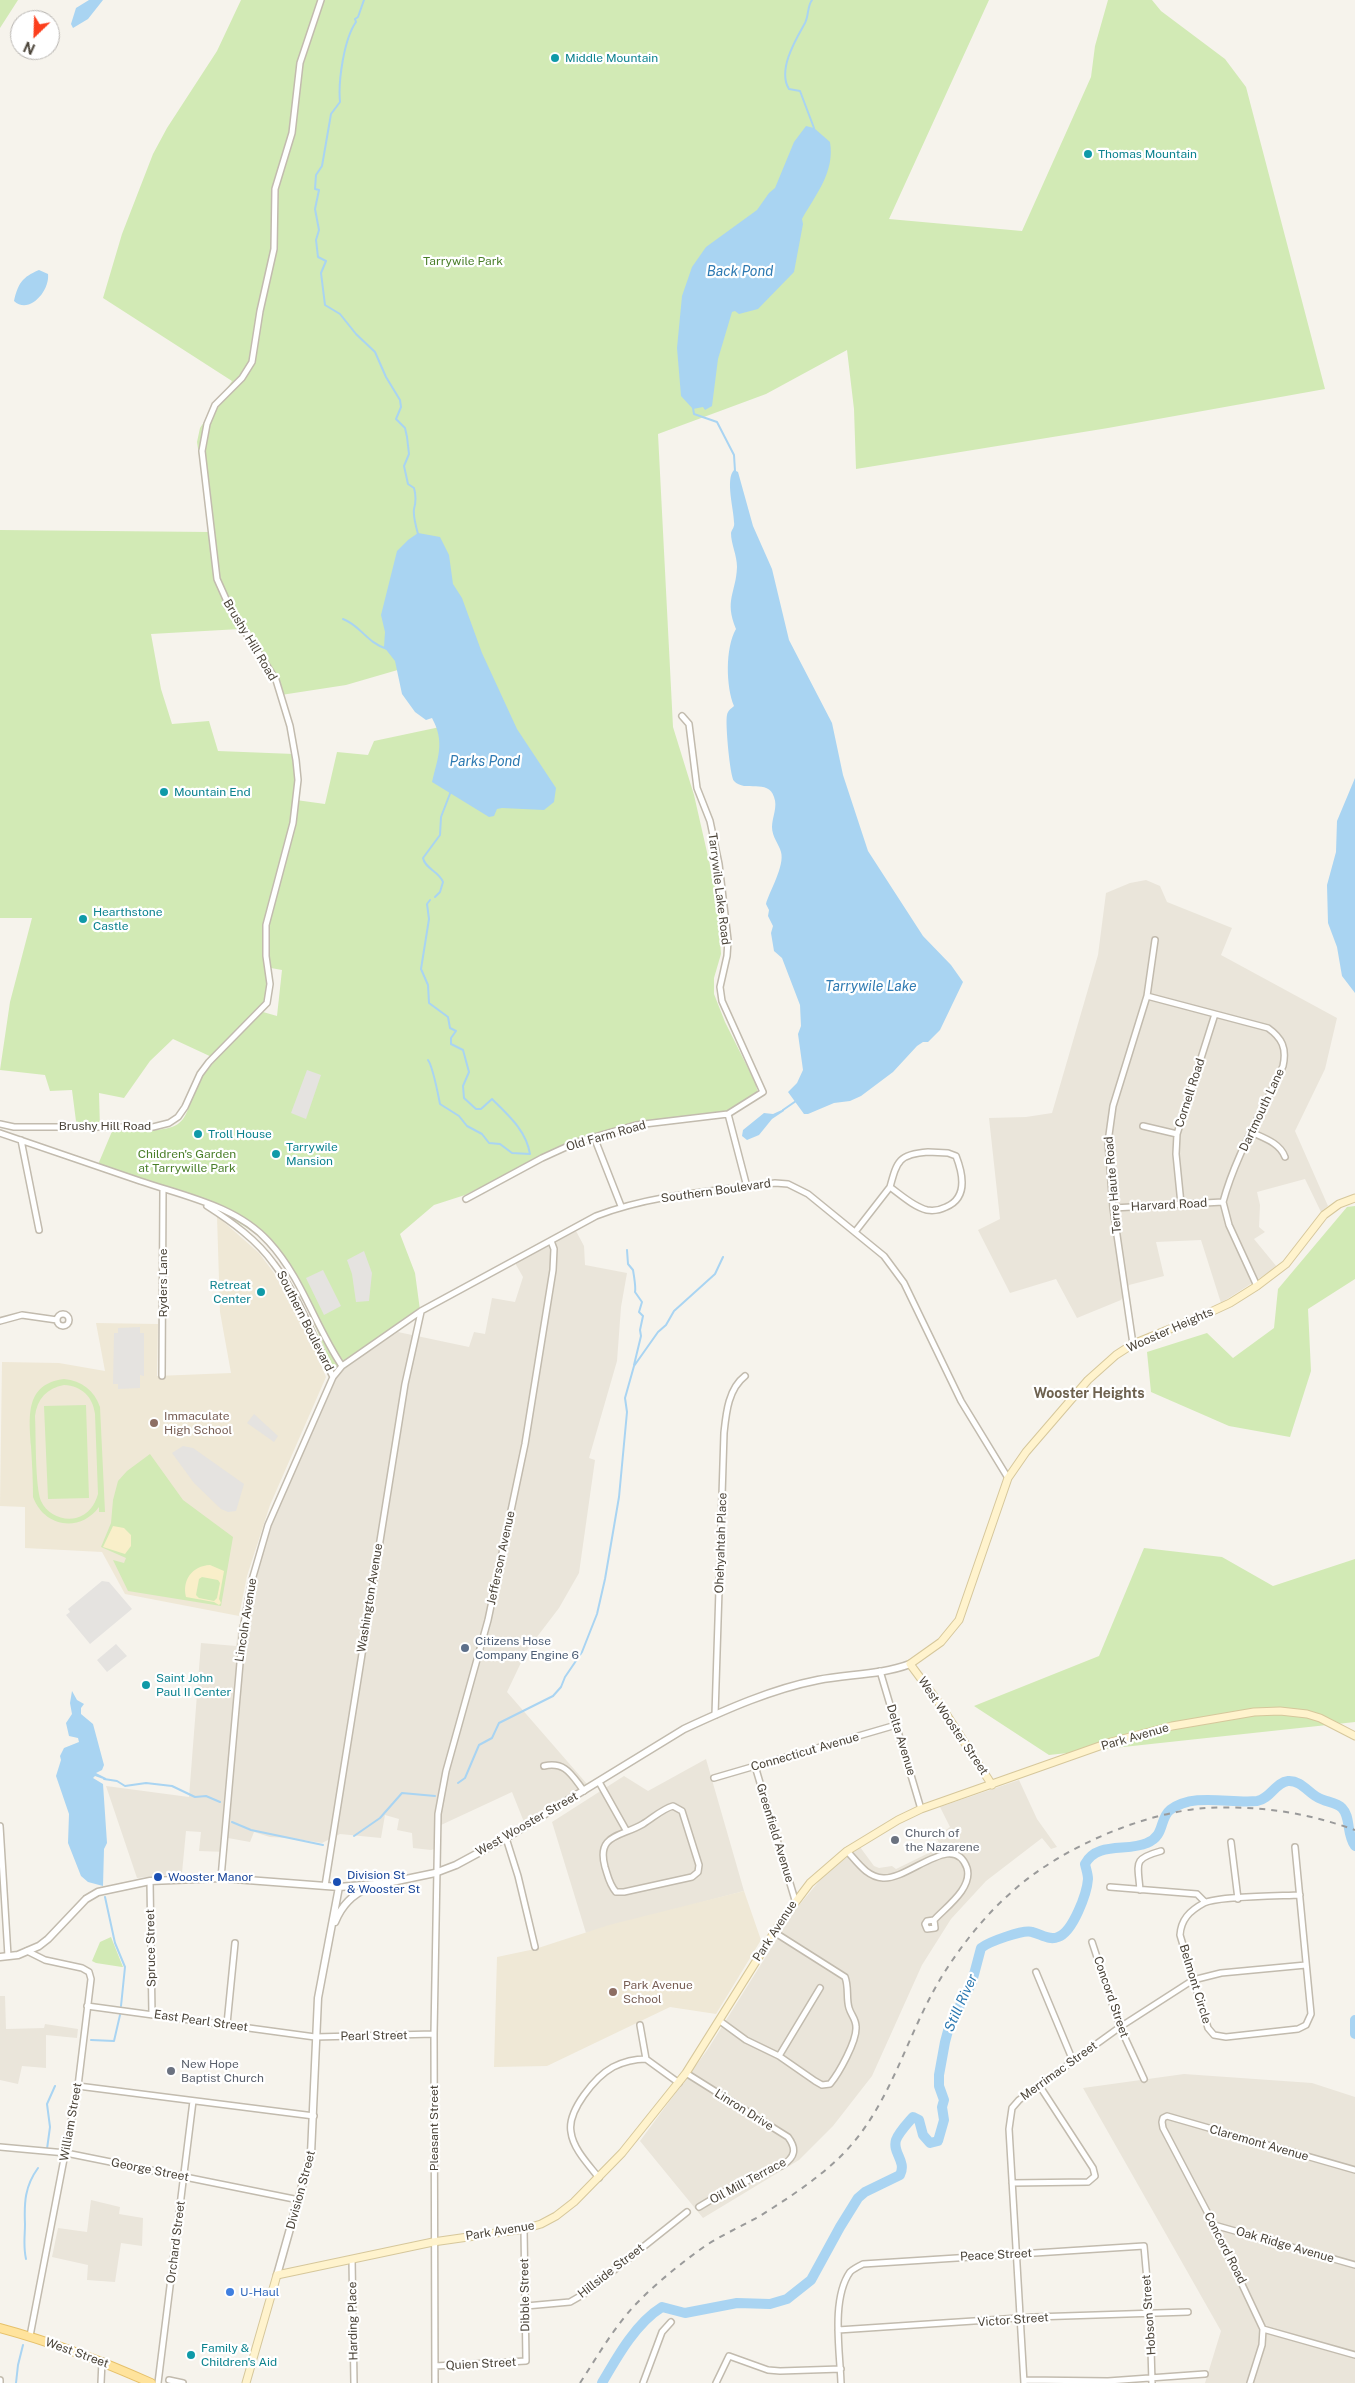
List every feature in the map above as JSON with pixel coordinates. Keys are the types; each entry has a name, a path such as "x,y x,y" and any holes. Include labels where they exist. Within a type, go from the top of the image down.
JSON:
{"main road":[{"name":"Wooster Heights","path":"910,1664 941,1642 959,1620 1008,1478 1026,1452 1088,1380 1116,1355 1133,1344 1230,1303 1257,1286 1286,1264 1324,1215 1338,1204 1355,1198"},
{"name":"West Wooster Street","path":"910,1664 939,1703 992,1784"},
{"name":"Park Avenue","path":"277,2275 433,2242 524,2230 556,2216 599,2178 647,2124 679,2083 720,2021 774,1932 795,1900 810,1882 847,1851 898,1820 921,1809 1131,1736 1172,1726 1254,1712 1280,1711 1307,1714 1334,1724 1355,1736"},
{"name":"Division Street","path":"246,2383 277,2275"},
{"name":"West Street","path":"0,2328 30,2336 102,2361 151,2383"}],"street":[{"name":"Brushy Hill Road","path":"0,1124 14,1127 152,1127 169,1123 185,1107 200,1074 209,1062 262,1008 270,995 266,956 266,925 293,823 298,780 296,760 283,697 276,680 230,608 217,579 202,451 207,424 216,405 242,378 252,362 260,311 274,249 275,189 292,133 300,63 321,0"},
{"name":"Tarrywile Lake Road","path":"682,716 689,724 697,788 710,821 718,864 728,940 727,956 720,987 722,1001 763,1092 728,1114"},
{"name":"Terre Haute Road","path":"1133,1344 1113,1208 1108,1142 1109,1123 1148,996 1155,940"},
{"name":"Dartmouth Lane","path":"1148,996 1268,1028 1279,1036 1284,1045 1283,1066 1251,1132 1227,1187 1223,1202"},
{"name":"Cornell Road","path":"1181,1204 1176,1154 1177,1134 1215,1014"},
{"name":"Old Farm Road","path":"466,1199 561,1148 594,1136 636,1125 728,1114"},
{"path":"728,1114 747,1187"},
{"path":"1143,1126 1177,1134"},
{"path":"1251,1132 1278,1146 1283,1150 1286,1157"},
{"name":"Southern Boulevard","path":"0,1133 196,1200 232,1214 252,1226 268,1240 294,1274 342,1366"},
{"path":"594,1136 621,1206"},
{"path":"21,1140 39,1230"},
{"path":"855,1232 890,1187 902,1157 910,1153 948,1153 956,1156 962,1177 962,1189 958,1198 940,1210 927,1210 916,1205 890,1187"},
{"name":"Southern Boulevard","path":"196,1200 227,1219 260,1247 274,1264 284,1279 333,1377 342,1366 422,1311 596,1216 621,1206 648,1200 775,1183 788,1184 799,1188 884,1256 904,1282 952,1383 1008,1478"},
{"name":"Ryders Lane","path":"162,1189 162,1376"},
{"name":"Harvard Road","path":"1113,1208 1223,1202 1229,1225 1257,1286"},
{"name":"Jefferson Avenue","path":"435,1873 436,1837 441,1794 486,1628 525,1444 554,1270 554,1249 550,1241"},
{"name":"Washington Avenue","path":"325,1886 400,1414 413,1344 422,1311"},
{"path":"0,1320 22,1316 57,1320"},
{"name":"Ohehyahtah Place","path":"715,1715 724,1433 729,1402 734,1389 745,1376"},
{"name":"Lincoln Avenue","path":"221,1878 243,1628 252,1580 268,1525 333,1377"},
{"name":"West Wooster Street","path":"0,1957 27,1951 48,1939 86,1899 111,1888 150,1881 221,1878 339,1887 374,1884 435,1873 506,1838 684,1729 715,1715 787,1688 819,1680 896,1670 910,1664"},
{"name":"Delta Avenue","path":"880,1672 921,1809"},
{"name":"Connecticut Avenue","path":"714,1778 896,1725"},
{"path":"544,1766 554,1764 561,1766 584,1791"},
{"name":"Greenfield Avenue","path":"756,1766 795,1900"},
{"path":"599,1782 626,1830"},
{"path":"667,1808 678,1808 682,1811 696,1858 698,1872 692,1877 624,1892 616,1892 610,1886 602,1849 606,1843 626,1830 640,1825 667,1808"},
{"path":"0,1826 8,1956"},
{"path":"506,1838 518,1876 535,1947"},
{"path":"1231,1842 1238,1898"},
{"name":"Belmont Circle","path":"1295,1847 1300,1895 1311,2014 1306,2025 1298,2029 1226,2037 1214,2035 1208,2028 1193,1980 1180,1935 1181,1924 1188,1913 1206,1902 1238,1898 1300,1895"},
{"path":"847,1851 865,1870 881,1878 902,1875 945,1852 960,1858 966,1865 967,1883 934,1920"},
{"path":"1140,1890 1140,1861 1143,1856 1161,1851"},
{"name":"Pleasant Street","path":"435,1873 433,2242 435,2383"},
{"name":"Spruce Street","path":"150,1881 152,2014"},
{"name":"Division Street","path":"330,1932 340,1910 350,1898 374,1884"},
{"name":"Division Street","path":"277,2275 311,2154 318,1998 339,1887"},
{"path":"1110,1887 1197,1894 1206,1902"},
{"path":"720,2021 746,2040 779,2056 822,2085 830,2084 836,2077 850,2047 856,2028 854,2017 849,2008 848,1984 845,1977 774,1932"},
{"name":"Concord Street","path":"1092,1942 1120,2027 1144,2078"},
{"path":"227,2024 235,1943"},
{"name":"William Street","path":"27,1951 45,1960 82,1968 89,1972 91,1979 78,2086 30,2336"},
{"name":"Merrimac Street","path":"1024,2382 1015,2254 1009,2118 1012,2108 1019,2100 1120,2027 1193,1980 1221,1973 1306,1965"},
{"path":"1036,1972 1073,2061"},
{"path":"779,2056 820,1988"},
{"name":"East Pearl Street","path":"87,2006 315,2037"},
{"path":"640,2025 646,2059"},
{"name":"Pearl Street","path":"315,2037 434,2034"},
{"path":"599,2178 576,2146 571,2134 570,2123 574,2110 608,2070 635,2060 646,2059 679,2083"},
{"name":"Linron Drive","path":"686,2073 788,2137 794,2144 794,2152"},
{"path":"1012,2183 1088,2182 1095,2176 1094,2168 1040,2085"},
{"path":"78,2086 314,2116"},
{"name":"Orchard Street","path":"158,2383 193,2101"},
{"name":"Claremont Avenue","path":"1163,2118 1167,2116 1355,2170"},
{"name":"Concord Road","path":"1163,2118 1163,2128 1214,2225 1263,2329"},
{"name":"George Street","path":"0,2146 66,2153 299,2200"},
{"name":"Oil Mill Terrace","path":"700,2207 729,2189 783,2165 790,2160 794,2152"},
{"name":"Hillside Street","path":"526,2306 570,2302 584,2294 687,2212"},
{"name":"Oak Ridge Avenue","path":"1214,2225 1355,2265"},
{"name":"Dibble Street","path":"524,2230 526,2361"},
{"name":"Peace Street","path":"838,2330 839,2309 844,2286 851,2271 863,2264 882,2261 1144,2246"},
{"name":"Hobson Street","path":"1144,2246 1150,2314 1152,2381"},
{"name":"Harding Place","path":"352,2260 354,2383"},
{"name":"Victor Street","path":"838,2330 1021,2319 1188,2312"},
{"path":"643,2383 662,2332 671,2322"},
{"path":"1250,2383 1262,2345 1263,2329 1355,2355"},
{"path":"838,2330 841,2383"},
{"path":"716,2383 729,2356 768,2370 780,2372 840,2369"},
{"path":"101,2383 102,2361"},
{"name":"Quien Street","path":"435,2366 526,2361"},
{"path":"1024,2382 1152,2381 1205,2374"},
{"path":"168,2380 183,2383"}],"shaded area":[{"path":"1146,880 1160,886 1167,902 1232,928 1221,955 1337,1018 1325,1069 1295,1131 1328,1206 1321,1212 1305,1179 1257,1192 1260,1205 1259,1227 1265,1232 1254,1239 1277,1267 1221,1303 1201,1240 1156,1242 1164,1276 1129,1285 1121,1300 1077,1318 1056,1279 1010,1293 978,1230 1000,1219 989,1118 1026,1117 1052,1113 1098,955 1106,893 1130,883"},
{"path":"307,1070 321,1075 306,1119 291,1113"},
{"name":"Immaculate High School","path":"217,1216 259,1253 274,1273 313,1345 326,1377 270,1505 247,1576 239,1616 125,1594 102,1552 25,1548 25,1507 0,1506 2,1362 59,1363 105,1371 96,1323 158,1324 157,1376 231,1373 220,1312"},
{"path":"576,1231 584,1246 585,1265 627,1273 621,1307 617,1361 589,1458 595,1460 579,1573 559,1608 527,1650 507,1692 587,1784 524,1822 512,1792 441,1825 441,1847 431,1850 413,1848 412,1833 397,1830 399,1819 385,1815 381,1838 340,1834 322,1843 270,1837 254,1832 250,1842 228,1838 227,1852 199,1851 201,1832 186,1831 182,1873 137,1878 106,1786 189,1797 201,1643 236,1646 239,1624 248,1624 260,1561 272,1523 336,1379 343,1368 398,1332 469,1347 474,1332 485,1334 492,1298 515,1302 523,1277 515,1263"},
{"path":"364,1251 372,1273 369,1301 356,1302 352,1274 347,1260"},
{"path":"323,1270 341,1306 324,1315 306,1278"},
{"path":"140,1327 140,1333 144,1333 144,1376 140,1375 140,1388 118,1389 118,1384 113,1384 114,1333 118,1333 118,1328"},
{"path":"254,1414 278,1436 274,1442 247,1423"},
{"path":"183,1446 193,1448 244,1484 236,1511 228,1512 221,1509 194,1483 172,1453"},
{"path":"102,1581 109,1582 132,1609 90,1644 66,1615 70,1612 68,1609"},
{"path":"116,1644 127,1656 107,1672 97,1660"},
{"path":"706,1759 744,1891 586,1933 552,1822 624,1776 648,1791"},
{"path":"1019,1780 1037,1819 1057,1847 1051,1849 1042,1838 986,1881 951,1919 922,1965 872,2076 833,2126 799,2160 703,2218 640,2141 708,2049 795,1910 826,1873 860,1847 874,1866 879,1868 892,1866 896,1869 941,1847 936,1837 950,1827 940,1807"},
{"name":"Park Avenue School","path":"744,1891 761,1940 716,2014 670,2007 547,2066 494,2067 497,1957 535,1949 609,1925"},
{"path":"0,1996 5,1996 6,2029 44,2028 45,2024 78,2029 77,2038 46,2035 46,2068 22,2066 18,2084 0,2080"},
{"path":"1184,2074 1312,2083 1355,2097 1355,2383 1205,2383 1221,2331 1083,2088"},
{"path":"91,2200 120,2207 119,2214 143,2218 142,2246 121,2243 115,2282 87,2280 88,2265 52,2257 58,2228 87,2232"}],"green space":[{"path":"0,0 18,0 10,10 0,28"},
{"name":"Tarrywile Park","path":"241,0 989,0 889,219 1022,231 1091,77 1095,46 1108,0 1152,0 1161,11 1225,59 1246,87 1325,389 1108,428 856,469 854,409 847,350 766,394 658,434 673,727 694,795 717,896 721,954 714,978 714,994 725,1022 756,1084 758,1095 725,1115 702,1115 661,1120 597,1138 538,1159 465,1195 434,1205 400,1234 415,1273 420,1310 334,1369 305,1304 288,1272 268,1245 253,1232 234,1220 188,1199 97,1167 113,1129 158,1130 178,1124 186,1115 197,1084 216,1059 173,1039 150,1061 124,1098 99,1093 100,1129 77,1129 72,1090 50,1091 45,1075 0,1070 10,1002 32,918 0,918 0,530 210,532 197,442 200,428 232,381 103,298 122,234 153,154 167,128 217,51","holes":["240,629 281,695 346,685 401,669 440,727 374,741 368,755 337,752 325,804 296,800 297,767 294,754 218,751 209,721 172,724 161,689 151,634","271,968 282,970 277,1016 263,1012 271,987"]},
{"path":"1355,1206 1355,1279 1308,1309 1311,1371 1290,1437 1229,1426 1151,1392 1147,1352 1207,1333 1233,1358 1274,1328 1278,1289 1347,1207"},
{"path":"64,1379 82,1384 91,1391 100,1407 105,1512 99,1512 99,1507 82,1521 73,1523 63,1523 45,1515 33,1497 30,1413 36,1394 42,1387 51,1382","holes":["58,1386 70,1386 86,1394 94,1408 98,1494 93,1506 87,1512 80,1517 71,1519 51,1513 41,1501 37,1473 35,1416 38,1404 44,1395"]},
{"path":"86,1405 89,1498 48,1499 44,1406"},
{"path":"150,1454 183,1500 233,1537 221,1606 128,1591 113,1560 124,1563 126,1558 101,1547 111,1523 113,1500 118,1481 127,1471"},
{"path":"1144,1548 1222,1557 1273,1586 1355,1559 1355,1722 1049,1755 974,1706 1099,1656"},
{"path":"111,1937 123,1967 92,1961 100,1942"}],"sand":[{"path":"113,1526 124,1528 131,1535 131,1546 125,1554 103,1547"},
{"path":"210,1565 224,1571 219,1599 221,1603 219,1605 214,1602 186,1597 187,1580 193,1571","holes":["202,1577 218,1580 220,1583 217,1598 214,1601 199,1598 196,1595 199,1579"]}],"water":[{"path":"89,0 103,0 88,19 73,28 71,24 76,8"},
{"name":"Back Pond","path":"806,126 814,128 830,142 831,153 827,173 802,219 803,224 794,272 758,309 739,314 735,311 732,312 718,359 712,406 705,410 703,407 693,409 681,396 677,348 682,296 692,267 706,247 757,210 775,188 794,142"},
{"path":"39,270 48,274 48,281 42,294 32,303 26,305 20,305 14,301 17,290 25,278"},
{"name":"Tarrywile Lake","path":"734,470 738,472 753,526 772,569 789,640 832,723 843,775 868,851 923,936 951,965 963,982 940,1030 928,1042 923,1042 917,1046 893,1072 861,1096 850,1101 834,1103 808,1114 804,1114 788,1092 797,1083 803,1070 798,1034 801,1026 800,1005 782,958 774,951 771,933 773,926 768,916 769,910 766,904 782,858 772,831 775,801 771,791 767,788 744,786 734,781 727,738 727,715 734,706 729,689 728,657 732,637 736,629 731,611 737,567 731,533 734,524 730,480"},
{"name":"Parks Pond","path":"418,533 440,537 449,555 453,584 462,598 482,653 517,729 556,788 554,802 544,810 502,808 497,809 494,816 489,817 432,782 439,750 436,727 432,718 426,720 415,712 402,694 395,661 384,647 385,632 381,615 397,551"},
{"path":"1355,778 1355,993 1342,976 1337,947 1328,923 1327,885 1336,852 1337,821"},
{"path":"784,1109 784,1111 772,1119 759,1135 747,1140 742,1136 743,1130 764,1113 773,1114"},
{"path":"72,1691 77,1700 84,1704 81,1708 81,1714 93,1724 104,1765 102,1770 96,1773 106,1778 106,1780 95,1776 93,1778 103,1784 107,1843 104,1849 103,1886 88,1882 81,1876 68,1843 69,1814 56,1776 61,1760 60,1756 64,1748 79,1742 78,1738 69,1736 66,1723 72,1714 70,1703"}],"waterway":[{"path":"364,0 358,17 355,19 356,22 345,49 341,72 340,102 331,114 322,166 316,175 315,189 319,190 315,209 319,230 316,240 318,257 326,261 321,273 325,305 340,314 356,334 375,352 386,377 400,400 401,407 396,419 405,428 407,437 409,454 404,466 408,484 415,491 414,515 418,534"},
{"path":"812,0 805,23 789,55 785,73 789,89 800,91 814,128"},
{"path":"693,408 694,414 717,422 734,455 735,471"},
{"path":"343,619 354,625 374,643 387,649"},
{"path":"435,897 440,892 443,882 426,865 423,858 440,835 441,817 451,791"},
{"path":"428,1060 440,1104 459,1116 467,1126 482,1134 489,1143 500,1144 512,1153 530,1154 528,1145 520,1130 492,1099 481,1109 476,1109 464,1098 463,1086 469,1072 463,1050 451,1044 451,1038 456,1031 450,1028 448,1017 429,1003 428,985 421,969 429,919 427,904 430,900"},
{"path":"783,1110 796,1101"},
{"path":"627,1250 628,1264 633,1270 635,1292 642,1302 639,1312 643,1316 640,1330 641,1336 634,1365"},
{"path":"458,1783 465,1778 479,1745 492,1738 499,1723 553,1696 561,1687 565,1677 582,1652 597,1614 605,1579 619,1497 627,1412 625,1398 634,1366 658,1332 666,1325 674,1311 715,1274 723,1257"},
{"path":"104,1779 117,1781 125,1786 146,1783 172,1786 195,1797 206,1796 220,1802"},
{"name":"Still River","path":"602,2383 636,2331 662,2307 685,2313 737,2303 770,2304 787,2299 811,2280 858,2198 865,2192 900,2175 902,2165 895,2145 896,2140 913,2117 919,2120 923,2135 930,2143 938,2141 944,2120 942,2107 944,2100 939,2086 939,2075 945,2042 949,2027 972,1982 981,1948 1022,1932 1032,1932 1051,1938 1064,1934 1074,1920 1085,1893 1088,1879 1085,1864 1097,1852 1113,1848 1139,1846 1153,1840 1157,1836 1164,1818 1170,1810 1190,1801 1246,1802 1262,1800 1280,1784 1288,1781 1296,1782 1317,1797 1337,1804 1342,1808 1347,1816 1350,1836 1355,1846"},
{"path":"354,1836 380,1818 402,1793 435,1796"},
{"path":"232,1822 251,1830 323,1845"},
{"path":"105,1897 115,1943 125,1967 121,2006"},
{"path":"91,2040 114,2041 120,2015"},
{"name":"Still River","path":"1355,2020 1355,2034"},
{"path":"47,2149 50,2127 47,2104 55,2086"},
{"path":"26,2259 24,2245 25,2201 30,2181 38,2168"},
{"path":"16,2383 23,2345"}],"railway":[{"path":"580,2383 619,2324 634,2306 659,2282 705,2246 760,2216 801,2189 839,2158 857,2138 885,2093 931,1996 951,1962 994,1908 1033,1875 1055,1860 1104,1835 1157,1817 1183,1811 1226,1807 1264,1809 1319,1819 1355,1830"}],"place":[{"name":"Middle Mountain","path":"555,58"},
{"name":"Thomas Mountain","path":"1088,154"},
{"name":"Mountain End","path":"164,792"},
{"name":"Hearthstone Castle","path":"83,919"},
{"name":"Troll House","path":"198,1134"},
{"name":"Tarrywile Mansion","path":"276,1154"},
{"name":"Retreat Center","path":"261,1292"},
{"name":"Immaculate High School","path":"154,1423"},
{"name":"Citizens Hose Company Engine 6","path":"465,1648"},
{"name":"Saint John Paul II Center","path":"146,1685"},
{"name":"Church of the Nazarene","path":"895,1840"},
{"name":"Wooster Manor","path":"158,1877"},
{"name":"Division St & Wooster St","path":"337,1882"},
{"name":"Park Avenue School","path":"613,1992"},
{"name":"New Hope Baptist Church","path":"171,2071"},
{"name":"U-Haul","path":"230,2292"},
{"name":"Family & Children's Aid","path":"191,2355"}],"district":[{"name":"Wooster Heights","path":"1089,1394"}],"park label":[{"name":"Children's Garden at Tarrywille Park","path":"187,1161"}]}
